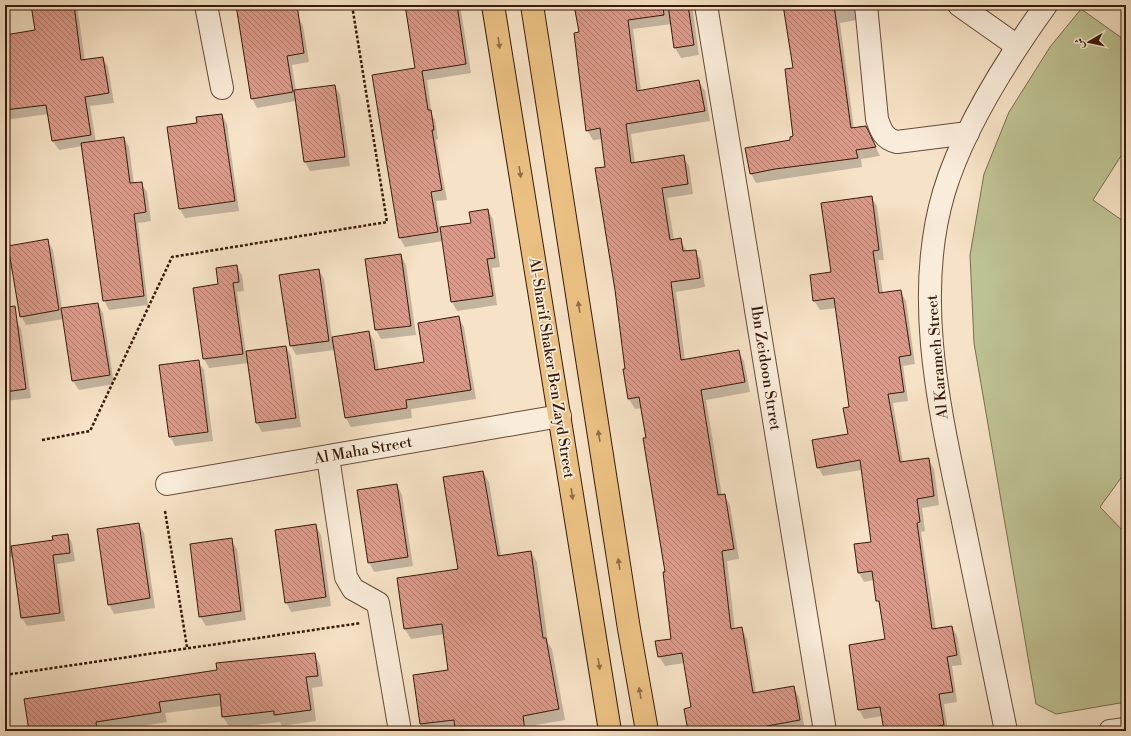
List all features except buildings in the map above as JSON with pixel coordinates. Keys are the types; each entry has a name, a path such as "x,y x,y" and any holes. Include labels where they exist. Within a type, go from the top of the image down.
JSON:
{"main road":[{"name":"Al-Sharif Shaker Ben Zayd Street","path":"493,5 610,731"},
{"path":"532,5 629,628 647,731"},
{"path":"594,635 629,628"}],"street":[{"path":"206,5 222,88"},
{"name":"Ibn Zeidoon Strret","path":"706,5 825,731"},
{"path":"866,5 877,119 883,134 889,140 897,142 968,133"},
{"path":"959,5 1017,46"},
{"name":"Al Karameh Street","path":"1006,731 942,423 932,344 930,286 935,233 944,192 968,133 1017,46 1046,5"},
{"name":"Al Maha Street","path":"167,484 560,416"},
{"path":"328,457 346,577 353,589 378,603 400,731"},
{"path":"1110,731 1126,729"}],"path":[{"path":"42,440 90,431 172,257 387,222 352,5"},
{"path":"165,511 187,648"},
{"path":"5,675 381,621"}],"green space":[{"path":"1081,9 1126,41 1126,148 1093,200 1126,223 1126,471 1100,507 1126,534 1126,702 1056,714 1036,704 974,343 970,255 984,174 1009,112 1050,47"}]}
